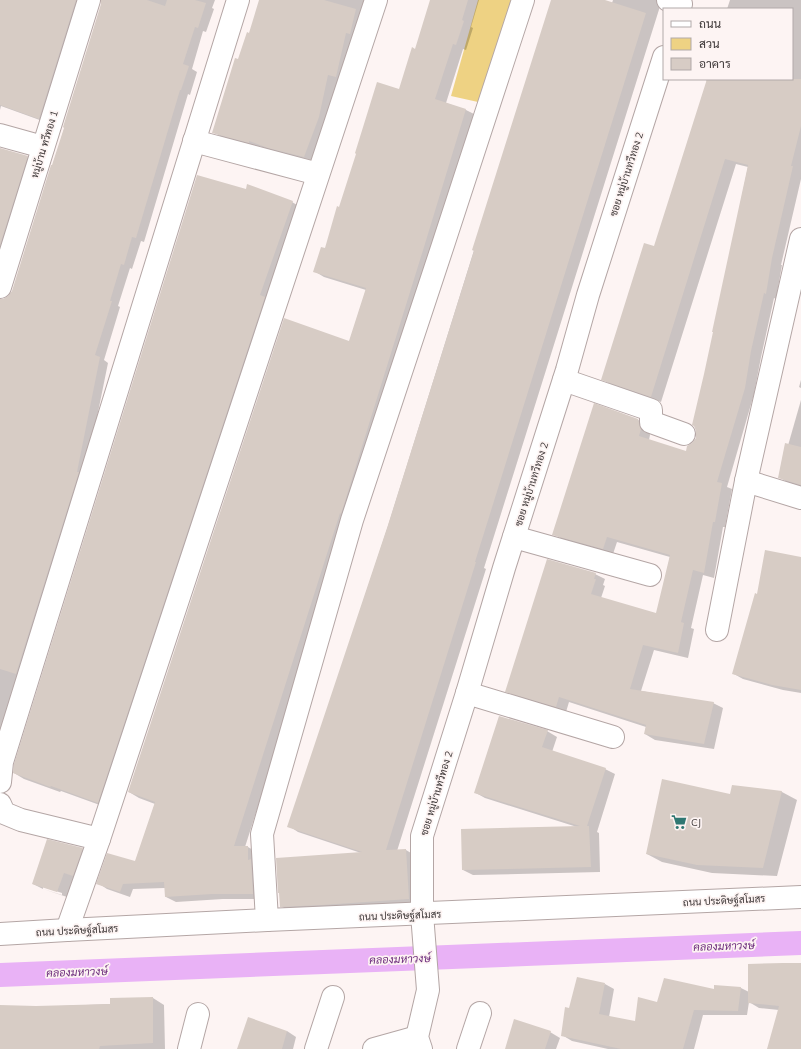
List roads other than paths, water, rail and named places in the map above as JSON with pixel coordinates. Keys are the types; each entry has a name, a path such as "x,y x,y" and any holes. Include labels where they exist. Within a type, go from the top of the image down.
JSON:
{"street":[{"name":"หมู่บ้าน ทวีทอง 1","path":"0,287 89,0"},
{"path":"0,782 4,755 238,0"},
{"path":"67,930 99,839 376,0"},
{"path":"267,920 262,834 352,520 523,0"},
{"name":"ซอย หมู่บ้านทวีทอง 2","path":"419,1043 428,990 423,923 422,836 504,568 564,380 588,295 663,60"},
{"path":"0,135 44,147"},
{"path":"194,141 318,174"},
{"path":"717,630 746,481 801,239"},
{"path":"564,380 651,410 650,422 684,434"},
{"path":"746,481 801,498"},
{"path":"514,537 650,575"},
{"path":"467,693 613,737"},
{"path":"0,804 4,813 21,820 99,839"},
{"name":"ถนน ประดิษฐ์สโมสร","path":"0,934 267,920 423,923 801,897"},
{"path":"316,1049 333,997"},
{"path":"468,1049 480,1013"},
{"path":"189,1049 198,1014"},
{"path":"374,1049 419,1043"}],"waterway":[{"name":"คลองมหาวงษ์","path":"0,975 801,943"}],"place":[{"name":"CJ","path":"679,822"}]}
